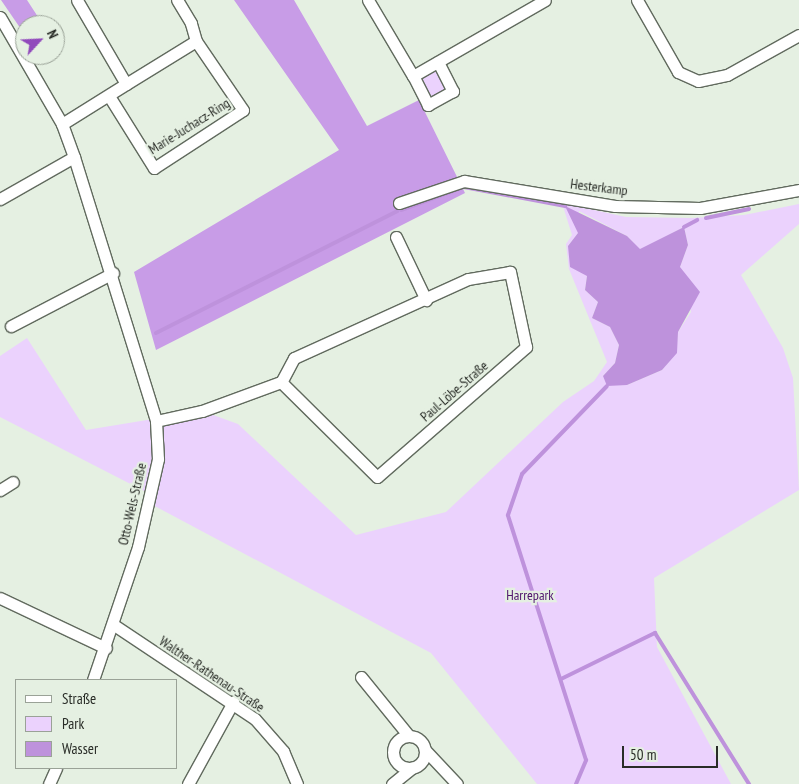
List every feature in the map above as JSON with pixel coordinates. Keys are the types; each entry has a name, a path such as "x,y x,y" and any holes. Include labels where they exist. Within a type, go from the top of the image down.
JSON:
{"street":[{"path":"77,0 126,84"},
{"name":"Marie-Juchacz-Ring","path":"109,96 154,168 242,110 196,41 191,23 177,0"},
{"path":"413,76 545,0"},
{"path":"637,0 678,72 698,81 727,75 799,35"},
{"path":"370,1 428,105 453,91 438,62"},
{"name":"Otto-Wels-Straße","path":"0,17 62,124 113,272 156,421 158,459 152,486 114,625 93,679"},
{"path":"62,124 196,41"},
{"path":"0,199 74,157"},
{"name":"Hesterkamp","path":"399,203 464,181 616,206 700,208 799,190"},
{"path":"396,237 426,300"},
{"path":"11,326 113,272"},
{"name":"Paul-Löbe-Straße","path":"510,272 526,347 377,476 281,382 294,358 426,300 468,279 510,272"},
{"path":"156,421 202,411 281,382"},
{"path":"0,490 13,482"},
{"path":"0,598 106,648"},
{"name":"Walther-Rathenau-Straße","path":"114,625 233,702 270,735 297,784"},
{"path":"361,677 409,736 422,742 426,751 457,784"},
{"path":"188,784 233,702"},
{"path":"409,736 396,743 393,753 402,766 412,768"},
{"path":"392,784 423,761 426,751"},
{"path":"49,784 56,769"}],"green space":[{"path":"438,62 453,91 427,105 412,75"},
{"name":"Harrepark","path":"562,203 626,217 692,218 744,215 799,204 799,224 741,275 783,348 793,378 799,490 654,578 657,647 731,784 537,784 431,653 149,503 150,494 0,417 0,356 27,338 86,430 202,411 238,424 356,535 446,512 563,402 594,381 607,362 569,269 566,244 572,235","holes":["579,211 627,236 640,250 684,227 688,245 680,267 691,312 678,332 676,353 662,370 627,385 603,376 615,363 619,345 610,327 592,318 598,302 585,290 587,276 568,246 578,233"]}],"shaded area":[{"path":"1,0 27,0 37,15 15,15 15,20"},
{"path":"234,0 294,0 367,126 419,100 465,193 156,350 134,272 339,150"}],"water":[{"path":"565,206 627,236 640,249 684,227 688,245 680,267 700,292 678,332 677,353 662,370 627,385 607,386 603,376 615,363 619,345 610,327 592,318 598,302 585,290 587,276 570,267 568,246 578,233"}],"waterway":[{"path":"401,210 464,187 565,206"},
{"path":"706,218 749,209"},
{"path":"156,333 397,211"},
{"path":"684,227 697,220"},
{"path":"576,784 586,760 508,515 522,474 607,386"},
{"path":"561,679 655,633 749,784"}]}
